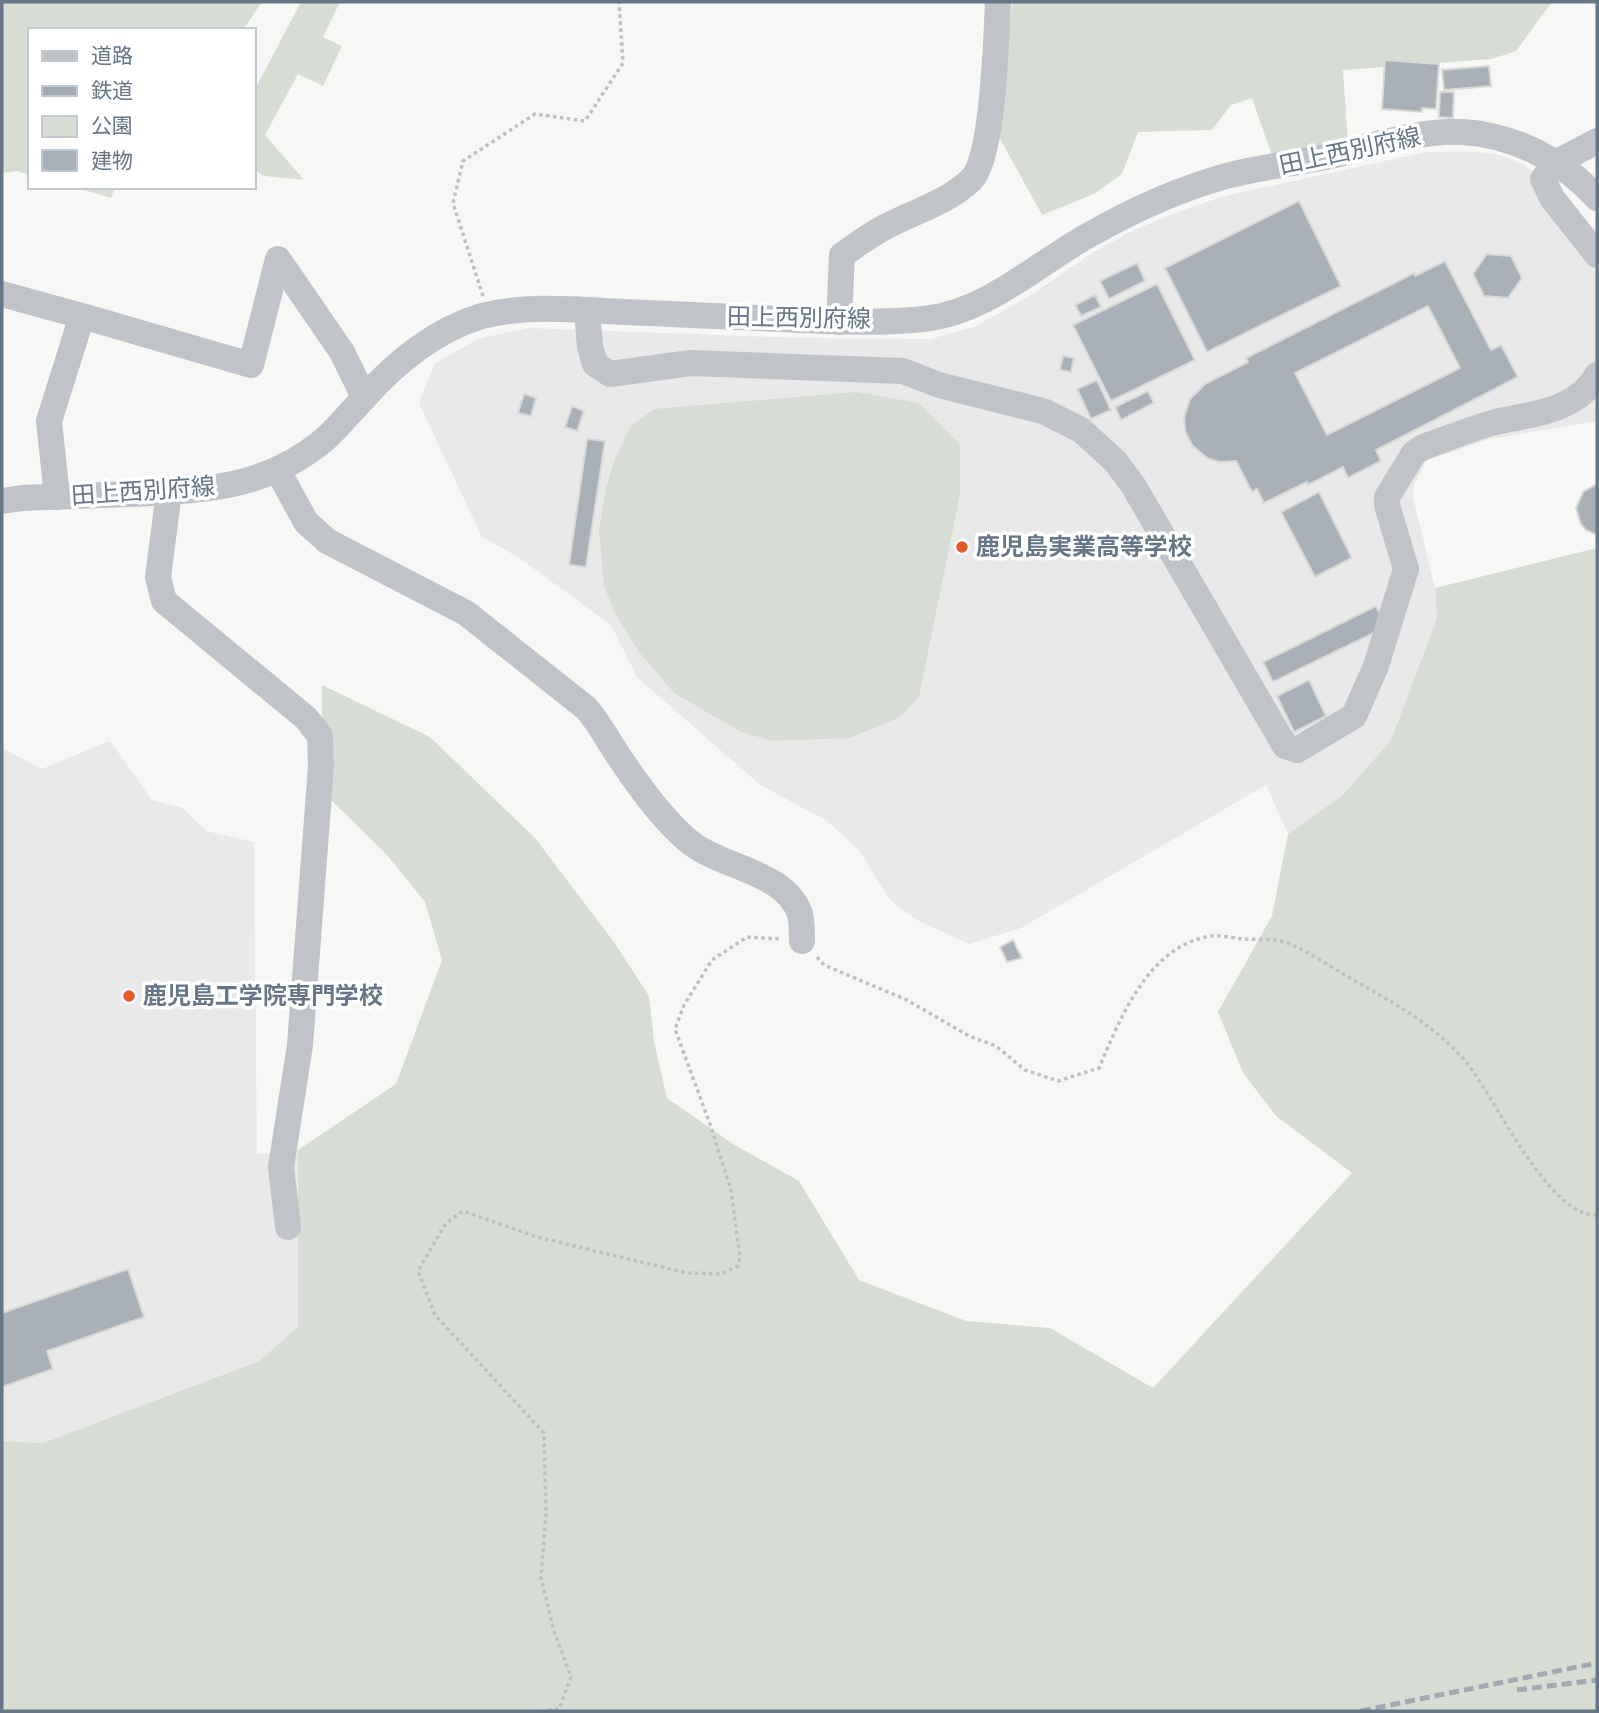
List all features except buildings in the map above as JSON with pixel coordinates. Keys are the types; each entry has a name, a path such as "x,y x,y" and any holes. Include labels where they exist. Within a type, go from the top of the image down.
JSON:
{"street":[{"path":"839,322 842,255 887,226 939,203 973,177 985,147 995,59 998,2"},
{"name":"田上西別府線","path":"2,501 213,489 278,471 323,441 396,364 431,340 466,321 489,314 517,310 587,310 839,322 927,319 978,303 1013,284 1086,236 1176,193 1230,175 1433,133 1464,132 1517,144 1557,162 1597,198"},
{"path":"1597,141 1557,162 1543,179 1552,198 1597,255"},
{"path":"2,294 251,365 278,259 342,352 364,397"},
{"path":"587,310 590,348 595,364 610,374 691,363 903,371 939,385 1043,411 1081,430 1115,461 1133,485 1285,746 1297,750 1354,716 1376,666 1406,569 1387,497 1414,453 1423,447 1495,423 1536,415 1568,402 1591,386 1597,374"},
{"path":"57,497 49,421 82,316"},
{"path":"278,471 306,522 327,541 466,613 586,708 601,725 621,761 689,842 779,886 791,898 800,915 802,941"},
{"path":"169,492 158,577 164,601 298,711 320,736 321,766 300,1045 281,1167 288,1227"}],"path":[{"path":"489,314 453,204 463,161 535,114 585,121 624,62 619,2"},
{"path":"541,1711 559,1709 571,1677 554,1631 541,1578 546,1513 544,1433 435,1315 418,1271 446,1223 463,1212 537,1237 687,1273 721,1275 738,1266 740,1257 731,1190 675,1029 684,1005 712,960 747,937 802,941 824,965 907,1000 969,1036 996,1046 1025,1070 1058,1082 1099,1068 1125,1007 1159,963 1183,946 1212,936 1288,943 1413,1014 1464,1060 1483,1085 1537,1173 1553,1192 1588,1216 1597,1215"}],"shaded area":[{"name":"鹿児島実業高等学校","path":"1426,152 1479,152 1504,156 1524,165 1567,198 1597,234 1597,421 1490,439 1426,461 1414,485 1413,497 1435,588 1437,618 1391,740 1343,795 1288,834 1266,785 1021,928 969,944 917,920 890,900 859,850 827,821 759,784 637,677 611,625 518,557 482,537 419,403 435,363 481,338 529,328 801,338 930,339 974,327 1028,297 1092,253 1134,230 1175,213 1221,197"},
{"name":"鹿児島工学院専門学校","path":"110,741 152,800 183,808 206,831 254,842 257,1154 298,1150 298,1327 259,1361 43,1443 2,1441 2,748 42,769"}],"green space":[{"path":"2,2 262,2 244,28 28,28 28,174 17,171 2,173"},
{"path":"301,2 340,2 323,37 342,46 323,86 298,74 265,135 304,180 264,176 256,171 256,87"},
{"path":"1012,2 1552,2 1516,51 1492,59 1343,70 1348,144 1272,156 1252,98 1231,105 1212,130 1138,132 1122,174 1094,194 1042,215 999,137"},
{"path":"81,189 114,189 111,198"},
{"path":"857,392 919,403 960,444 960,494 919,697 900,717 849,738 773,741 741,732 674,693 639,652 615,613 604,586 599,530 606,488 615,459 630,427 654,409"},
{"path":"1597,548 1597,1711 2,1711 2,1441 43,1443 259,1361 298,1327 298,1150 396,1084 442,960 425,902 386,854 327,796 322,685 430,737 535,838 614,942 649,996 654,1041 667,1098 733,1144 799,1181 859,1280 966,1321 1050,1328 1153,1388 1352,1173 1276,1116 1243,1073 1218,1012 1272,916 1288,834 1343,795 1391,740 1437,618 1435,588"}],"railway":[{"path":"1361,1711 1597,1663"},
{"path":"1517,1690 1597,1680"}],"place":[{"name":"鹿児島実業高等学校","path":"962,547"},
{"name":"鹿児島工学院専門学校","path":"129,996"}]}
